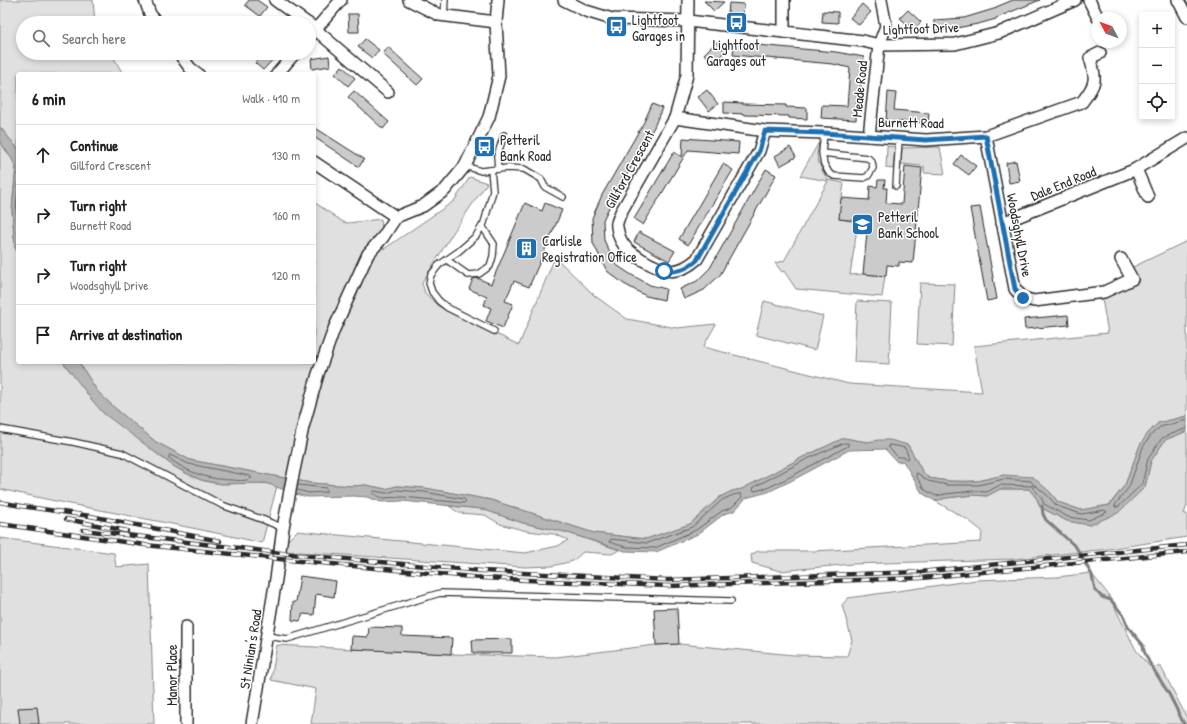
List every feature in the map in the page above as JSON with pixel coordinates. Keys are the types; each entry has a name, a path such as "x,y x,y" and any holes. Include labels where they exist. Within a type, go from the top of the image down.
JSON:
{"street":[{"path":"145,0 152,16"},
{"path":"275,0 295,16"},
{"path":"316,23 341,0"},
{"path":"409,0 439,15 496,22"},
{"path":"316,163 396,217 423,206 445,190 466,166 489,117 499,76 496,22 498,0"},
{"name":"Lightfoot Drive","path":"564,0 586,11 612,19 688,21 863,41 879,45 955,44 999,33 1075,0"},
{"path":"586,11 590,0"},
{"name":"Gillford Crescent","path":"688,0 687,75 674,118 621,212 617,224 622,245 655,268 664,271 683,270 697,260 759,151 765,131"},
{"path":"784,0 784,32"},
{"name":"Meade Road","path":"869,136 879,45 886,26 881,0"},
{"path":"1089,0 1095,12"},
{"path":"1178,0 1187,17"},
{"path":"316,33 388,92"},
{"name":"Burnett Road","path":"674,118 765,131 824,133 926,140 986,136 1082,102 1092,89 1095,73 1090,58 1100,53"},
{"path":"184,60 195,72"},
{"path":"279,72 289,60"},
{"name":"Woodsghyll Drive","path":"986,136 1015,289 1023,298 1034,301 1104,292 1132,278 1121,259"},
{"name":"Dale End Road","path":"1002,223 1136,169 1187,138"},
{"path":"1136,169 1148,197"},
{"name":"St Ninian's Road","path":"252,724 276,580 283,528 303,426 318,374 334,329 368,254 396,217"},
{"name":"Manor Place","path":"186,627 186,724"}],"lane":[{"path":"444,16 445,0"},
{"path":"822,153 862,156 868,158 872,162 873,168 868,176 864,178 834,176 829,173 825,169 822,153 824,133"},
{"path":"498,169 497,156 504,135"},
{"path":"896,186 899,138"},
{"path":"466,166 481,171 508,168 524,169 541,179 545,187 563,197"},
{"path":"491,170 493,191 482,226 476,236 440,265 431,275 429,283 432,292 439,301 448,308 494,331"},
{"path":"447,260 468,275 479,274 490,266 494,244 482,226"},
{"path":"0,429 73,442 122,453 222,505 283,528"},
{"path":"267,636 287,639 440,593 731,600"}],"shaded area":[{"path":"0,0 93,0 94,16 16,16 16,60 115,60 122,72 16,72 16,147 0,127"},
{"path":"0,142 16,167 12,210 16,249 16,364 65,364 87,390 154,452 189,475 211,483 259,483 277,486 262,543 0,489"},
{"path":"819,142 817,154 818,161 823,172 828,180 844,183 839,219 858,222 850,275 863,274 885,276 882,297 796,289 784,271 782,272 775,263 784,261 828,181 800,176"},
{"path":"887,146 895,147 893,169 886,168"},
{"path":"940,147 945,174 924,173 924,166 901,164 902,148"},
{"path":"470,177 487,183 454,231 422,283 425,293 438,306 519,345 555,257 595,296 627,319 677,328 716,324 703,347 849,384 982,392 974,346 1108,333 1102,299 1139,282 1133,267 1187,241 1187,416 1158,423 1140,445 1125,485 1109,505 1081,510 1058,502 1050,492 1004,475 978,481 948,481 929,478 922,471 908,445 867,442 844,438 803,457 742,489 732,491 720,497 690,524 646,539 594,533 491,500 425,488 397,486 386,489 366,485 352,486 311,483 190,460 156,442 116,409 97,391 80,364 316,364 316,203 343,222 348,223 381,219 384,249 454,201"},
{"path":"920,283 955,284 952,346 917,344"},
{"path":"764,301 823,316 815,350 756,335"},
{"path":"857,301 892,303 889,364 854,362"},
{"path":"1187,431 1187,505 1184,514 1187,514 1187,537 1108,549 1015,559 852,564 780,571 752,563 751,555 758,551 813,551 981,542 982,531 968,520 935,501 946,498 973,495 987,496 1000,489 1029,489 1037,499 1040,507 1067,521 1090,525 1145,487 1151,461 1165,440"},
{"path":"449,506 482,509 523,523 565,532 619,550 612,554 583,552 573,561 552,566 525,567 284,551 285,543 297,531 525,553 558,546 568,540 554,534 527,531 500,524 485,515 459,513"},
{"path":"0,538 114,553 116,567 149,564 154,724 0,724"},
{"path":"1091,573 1108,594 1136,650 1149,666 1161,667 1187,718 1187,724 311,724 316,689 271,680 277,645 451,654 556,657 656,645 679,644 794,655 847,656 852,640 842,605 848,598 976,580 1057,577"}],"water":[{"path":"0,127 16,147 16,167 12,159 0,142"},
{"path":"16,167 16,249 12,210"},
{"path":"65,364 80,364 97,391 116,409 156,442 190,460 311,483 352,486 366,485 385,489 397,486 425,488 491,500 594,533 646,539 690,524 720,497 732,491 742,489 803,457 844,438 867,442 890,440 908,445 922,471 929,478 964,482 978,481 1004,475 1033,477 1050,492 1058,502 1081,510 1110,505 1125,485 1140,445 1148,433 1158,423 1187,416 1187,431 1165,440 1151,461 1145,487 1118,513 1090,525 1067,521 1040,507 1037,499 1029,489 1000,489 987,496 973,495 946,498 935,501 922,493 903,461 897,462 885,449 849,450 768,492 746,498 734,511 724,514 698,534 656,552 625,551 565,532 523,523 482,509 402,501 381,502 367,497 353,496 308,497 295,494 266,483 221,484 201,480 175,467 103,413"}],"building":[{"path":"249,0 257,0 267,7 260,16 245,5"},
{"path":"1013,0 1040,0 996,19 951,29 934,30 934,20 964,18 997,8 996,7"},
{"path":"704,1 724,2 714,11"},
{"path":"729,3 744,4 743,16 728,14"},
{"path":"862,4 871,12 859,25 850,18"},
{"path":"908,10 921,22 914,30 900,18"},
{"path":"823,11 838,12 838,23 822,22"},
{"path":"348,14 358,14 359,32 349,32"},
{"path":"365,39 379,50 372,58 358,47"},
{"path":"716,42 725,51 714,63 704,54"},
{"path":"734,43 836,52 864,57 860,95 857,95 856,120 821,118 822,105 847,106 850,68 833,64 733,55"},
{"path":"388,47 423,79 417,85 383,54"},
{"path":"329,56 330,66 312,69 311,60 316,60 316,58"},
{"path":"258,60 272,60 263,70 255,63"},
{"path":"342,66 355,78 348,86 335,74"},
{"path":"707,90 718,104 709,111 698,97"},
{"path":"354,91 389,122 383,129 348,97"},
{"path":"888,92 896,93 894,110 929,113 928,123 886,121"},
{"path":"724,102 786,105 786,107 807,108 807,119 789,118 789,116 724,113"},
{"path":"652,104 662,108 654,127 613,199 603,220 604,240 615,264 650,285 666,289 664,300 646,296 624,284 607,271 593,243 592,218 602,195 644,122"},
{"path":"316,128 364,159 359,167 316,138"},
{"path":"683,138 739,142 738,154 688,150 643,225 634,219 674,152 682,157"},
{"path":"790,147 796,157 780,166 775,156"},
{"path":"961,155 976,166 969,175 954,164"},
{"path":"1016,161 1020,181 1009,183 1006,163"},
{"path":"723,164 733,170 688,245 679,239"},
{"path":"905,166 922,168 913,263 899,262 899,266 887,265 886,276 863,274 868,222 839,219 841,198 869,200 870,186 877,187 878,180 885,180 884,188 887,188 886,203 902,204"},
{"path":"766,169 776,175 720,275 704,290 684,299 680,289 697,281 710,268"},
{"name":"Carlisle Registration Office","path":"525,203 542,211 545,203 562,210 529,287 514,281 505,301 513,304 503,328 486,321 491,308 484,305 487,297 469,289 473,279 477,278 491,284"},
{"path":"980,207 997,299 987,301 970,208"},
{"path":"639,232 675,251 669,261 634,242"},
{"path":"1068,315 1069,325 1025,329 1024,319"},
{"path":"300,576 336,581 334,597 316,594 314,615 303,614 300,621 292,620 293,602 296,602"},
{"path":"677,608 679,644 656,645 654,609"},
{"path":"369,627 402,628 402,636 452,638 451,654 351,649 352,636 368,637"},
{"path":"512,639 512,653 473,653 472,640"},
{"path":"37,707 39,724 20,724 18,708"}],"waterway":[{"path":"1042,506 1043,514 1046,520 1076,547 1092,575 1095,590 1102,597 1111,600 1123,615 1128,627 1143,645 1149,662 1169,694 1184,724"}],"railway":[{"path":"0,502 90,516 220,541"},
{"path":"66,519 127,531"},
{"path":"0,524 145,545 482,578 668,586 921,578 1187,552"},
{"path":"83,530 290,554 482,571 668,580 920,572 1187,545"}],"place":[{"name":"Lightfoot Garages out","path":"736,22"},
{"name":"Lightfoot Garages in","path":"616,27"},
{"name":"Petteril Bank Road","path":"485,147"},
{"name":"Petteril Bank School","path":"863,224"},
{"name":"Carlisle Registration Office","path":"526,248"}],"route":[{"path":"664,271 683,270 697,260 759,151 765,131 824,133 926,140 986,136 1015,289 1023,298"}]}
